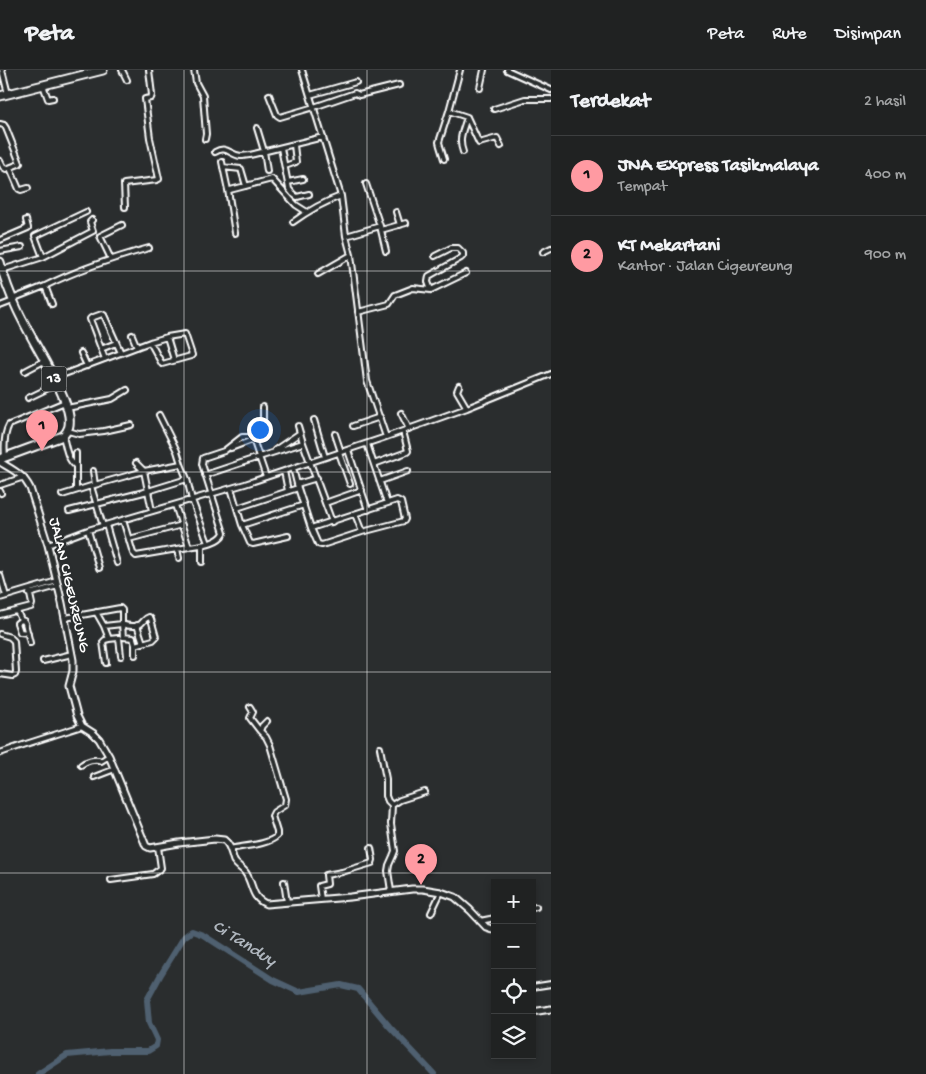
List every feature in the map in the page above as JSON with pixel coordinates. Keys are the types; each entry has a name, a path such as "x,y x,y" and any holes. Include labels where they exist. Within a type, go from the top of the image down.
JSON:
{"highway":[{"path":"0,96 102,70"},
{"name":"13","path":"1,266 13,300 66,405 70,421 68,431"},
{"path":"2,459 63,436 68,431"}],"street":[{"path":"2,70 8,94"},
{"path":"122,70 127,80"},
{"path":"125,207 124,183 159,179 146,116 145,99 152,97 149,70"},
{"path":"194,70 196,84 203,96 205,139"},
{"path":"302,70 342,196 367,381 386,437"},
{"path":"444,159 440,142 460,70"},
{"path":"480,88 484,70"},
{"path":"507,70 551,90"},
{"path":"310,95 356,82"},
{"path":"43,85 48,99 53,98"},
{"path":"270,95 279,117 354,93 359,95 399,85"},
{"path":"494,109 525,99 551,98"},
{"path":"448,111 467,117 480,144 498,138 501,146"},
{"path":"463,152 460,144 467,117"},
{"path":"0,124 6,128 19,164 4,169 0,160"},
{"path":"257,128 267,171"},
{"path":"215,152 224,149 240,156 323,138"},
{"path":"284,166 296,162 294,145"},
{"path":"281,148 291,192 295,196 309,194"},
{"path":"222,162 235,233"},
{"path":"223,167 241,169 246,186"},
{"path":"10,168 19,189 28,188"},
{"path":"228,190 273,179 296,205 307,212"},
{"path":"288,182 303,179"},
{"path":"366,184 381,228 386,251"},
{"path":"293,222 307,212 342,196"},
{"path":"43,257 35,236 86,212"},
{"path":"396,212 400,225"},
{"path":"0,240 28,228 26,220"},
{"path":"1,266 43,257 93,231 90,222 92,220"},
{"path":"346,236 406,223"},
{"path":"111,259 100,236 122,225"},
{"path":"0,251 22,247"},
{"path":"431,290 428,282 429,276 461,258 463,255 458,248 454,247 435,256"},
{"path":"0,306 74,273 111,259 149,248"},
{"path":"543,252 551,248"},
{"path":"318,274 351,256"},
{"path":"358,312 389,304 395,295 414,288 431,290 466,273"},
{"path":"45,286 52,304"},
{"path":"105,359 91,318 104,314 120,353"},
{"path":"28,398 55,381 87,366 120,353 150,342 167,336 185,334 192,354 191,356 162,364 150,342"},
{"path":"132,335 137,347"},
{"path":"167,336 174,360"},
{"path":"101,349 116,343"},
{"path":"81,353 87,366"},
{"path":"24,371 44,361"},
{"path":"48,545 88,530 231,488 325,456 367,444 467,408 551,374"},
{"path":"459,386 457,391 467,408"},
{"path":"24,477 2,459 9,425 66,405 106,400 127,390"},
{"path":"254,441 262,430 263,407"},
{"path":"401,413 408,429"},
{"path":"159,415 177,451 208,544"},
{"path":"352,426 380,417"},
{"path":"314,420 325,456"},
{"path":"68,431 78,434 131,425"},
{"path":"298,426 332,522"},
{"path":"374,464 407,452 404,431"},
{"path":"270,453 300,433"},
{"path":"335,434 350,484"},
{"path":"63,436 69,459 76,466"},
{"path":"123,520 133,554 136,556 208,544 221,538 224,533 205,475 202,462 205,457 222,452 242,437 248,437 254,441 266,477"},
{"path":"205,475 303,443"},
{"path":"367,444 387,503"},
{"path":"348,450 368,510"},
{"path":"76,453 76,490"},
{"path":"136,463 144,471 152,511"},
{"path":"62,494 144,471 181,464"},
{"path":"293,468 304,505 317,543 320,545 405,520 405,517 400,501 397,500 312,528"},
{"path":"93,471 96,504 117,563"},
{"path":"284,471 288,491"},
{"path":"380,481 408,471"},
{"path":"0,486 24,477"},
{"name":"JALAN CIGEUREUNG","path":"24,477 31,492 48,545 67,618 74,668 70,690 77,716 82,726 98,737 109,756 144,844 149,848 158,847"},
{"path":"237,508 288,491 317,478"},
{"path":"69,511 187,479"},
{"path":"231,488 242,525 252,544 288,536"},
{"path":"325,503 362,490"},
{"path":"175,505 189,547"},
{"path":"242,525 304,505"},
{"path":"355,514 362,532"},
{"path":"128,539 182,525"},
{"path":"88,530 99,568"},
{"path":"202,545 202,562"},
{"path":"177,549 179,558"},
{"path":"0,575 6,596"},
{"path":"0,598 29,592 57,583"},
{"path":"0,615 31,607 29,592"},
{"path":"67,618 120,608 122,610 124,637"},
{"path":"17,611 20,620 18,623 20,632 28,633"},
{"path":"96,612 109,639"},
{"path":"104,626 137,625 146,617 149,617 156,637 154,640 135,645"},
{"path":"20,620 25,623 30,643"},
{"path":"137,625 143,643"},
{"path":"0,634 10,637 14,641 16,672 13,676 0,674"},
{"path":"106,662 103,642 109,639 132,637 134,639 135,655"},
{"path":"118,638 121,656"},
{"path":"43,661 72,654"},
{"path":"230,849 266,842 276,838 277,834 272,816 274,812 286,804 284,790 270,745 266,737 250,718 253,712 250,707"},
{"path":"260,731 267,721"},
{"path":"0,753 82,726"},
{"path":"380,748 386,779 386,796 392,804"},
{"path":"81,765 87,762 101,761 109,756"},
{"path":"94,777 115,769"},
{"path":"392,804 425,792"},
{"path":"391,891 388,871 395,851 391,824 392,804"},
{"path":"111,880 153,874 160,870 158,847 222,839 228,842 234,861 245,872 254,893 260,901 270,904 350,897 418,888 441,892 457,898 488,929 491,929"},
{"path":"321,899 319,886 326,884 326,875 372,863 371,848"},
{"path":"284,882 287,902"},
{"path":"431,914 441,892"},
{"path":"480,921 491,919"},
{"path":"536,986 551,984"},
{"path":"536,1012 551,1010"}],"waterway":[{"name":"Ci Tanduy","path":"38,1074 67,1055 110,1051 148,1051 156,1046 157,1040 149,1023 147,1000 184,937 192,931 203,935 273,980 299,992 341,985 358,989 389,1026 434,1074"}],"place":[{"name":"JNA Express Tasikmalaya","path":"42,451"},
{"name":"KT Mekartani","path":"421,885"}]}
